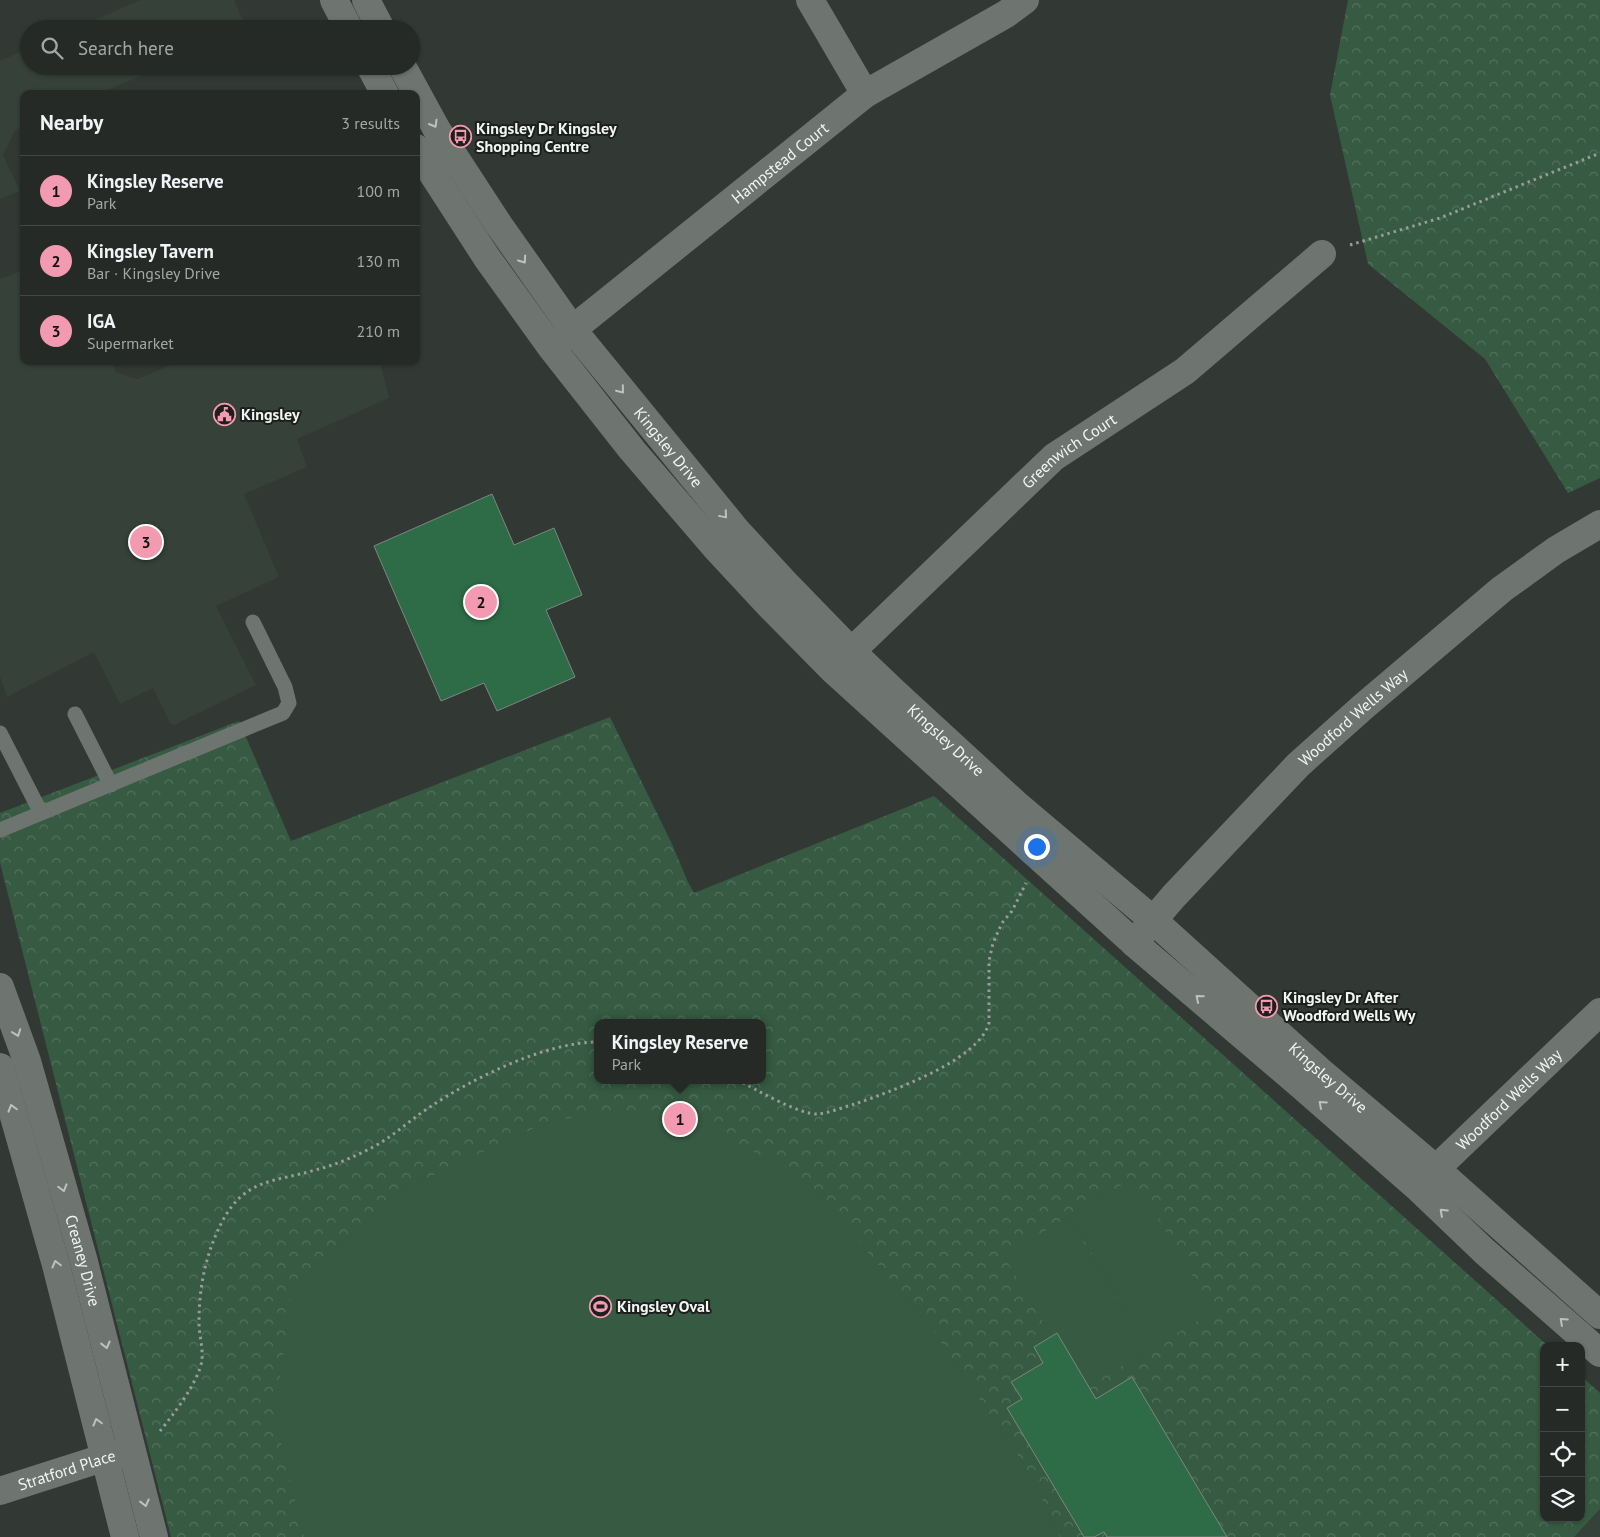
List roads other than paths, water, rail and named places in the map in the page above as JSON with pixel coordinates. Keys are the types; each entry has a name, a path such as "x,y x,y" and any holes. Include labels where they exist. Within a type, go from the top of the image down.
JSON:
{"main road":[{"path":"334,0 344,20"},
{"path":"366,0 376,20"},
{"path":"810,0 865,94"},
{"name":"Hampstead Court","path":"551,347 865,94 1006,14 1025,0"},
{"path":"375,75 383,90"},
{"name":"Kingsley Drive","path":"407,75 415,90"},
{"name":"Kingsley Drive","path":"420,99 437,130 494,218 573,330 842,660 1134,943 1303,1087 1600,1353"},
{"name":"Kingsley Drive","path":"420,154 487,258 551,347 632,450 716,548 769,605 842,660 1153,920 1321,1072 1436,1169 1600,1315"},
{"name":"Greenwich Court","path":"842,660 1054,457 1185,371 1322,254"},
{"name":"Woodford Wells Way","path":"1134,943 1153,920 1298,765 1364,706 1502,589 1556,550 1600,524"},
{"name":"Creaney Drive","path":"0,987 27,1061 83,1258 154,1537"},
{"name":"Woodford Wells Way","path":"1416,1187 1600,1012"},
{"path":"0,1068 27,1061"},
{"name":"Creaney Drive","path":"0,1068 56,1265 125,1537"},
{"name":"Stratford Place","path":"0,1491 106,1457 133,1451"}],"lane":[{"path":"0,830 283,713 288,703 285,687 253,622"},
{"path":"75,714 111,784"},
{"path":"0,733 41,814"}],"place":[{"name":"Kingsley Dr Kingsley Shopping Centre","path":"460,137"},
{"name":"Kingsley","path":"225,414"},
{"name":"IGA","path":"146,542"},
{"name":"Kingsley Tavern","path":"481,602"},
{"name":"Kingsley Dr After Woodford Wells Wy","path":"1267,1006"},
{"name":"Kingsley Reserve","path":"680,1119"},
{"name":"Kingsley Oval","path":"601,1306"}]}
